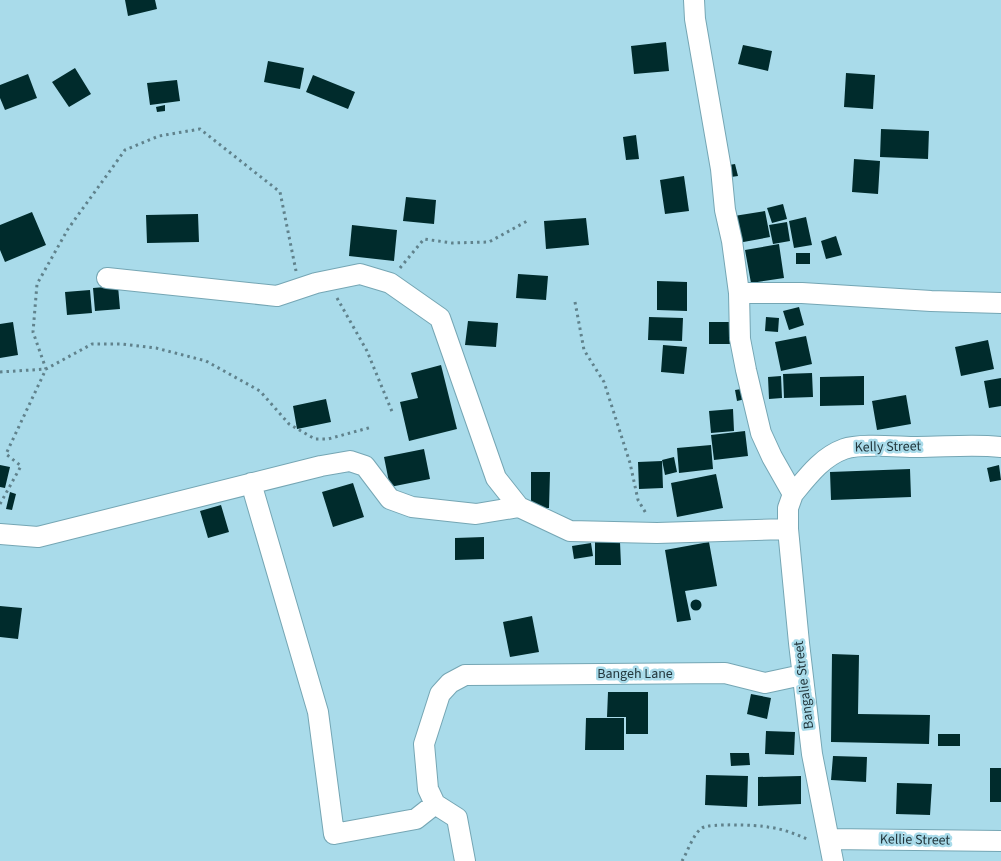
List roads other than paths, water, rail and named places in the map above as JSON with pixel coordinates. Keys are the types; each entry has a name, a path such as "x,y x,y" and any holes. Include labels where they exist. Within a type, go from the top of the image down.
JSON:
{"street":[{"path":"694,0 695,19 721,169 724,210 732,241 739,294 740,339 761,433 791,501"},
{"path":"107,278 277,296 316,283 360,274 390,283 440,318 496,478 520,507 570,531 657,533 788,530"},
{"path":"739,294 802,293 931,301 1001,303"},
{"name":"Kelly Street","path":"791,501 812,470 826,458 845,448 981,445 1001,447"},
{"path":"0,534 38,537 251,483 350,461 365,466 390,499 412,506 476,514 520,507"},
{"path":"251,483 318,712 334,834 416,819 435,804 457,818 465,861"},
{"name":"Bangalie Street","path":"791,501 788,530 802,675 812,754 831,852"},
{"name":"Bangeh Lane","path":"435,804 428,790 424,744 440,694 450,684 465,675 725,673 765,683 802,675"},
{"name":"Kellie Street","path":"831,852 1001,841"}]}
